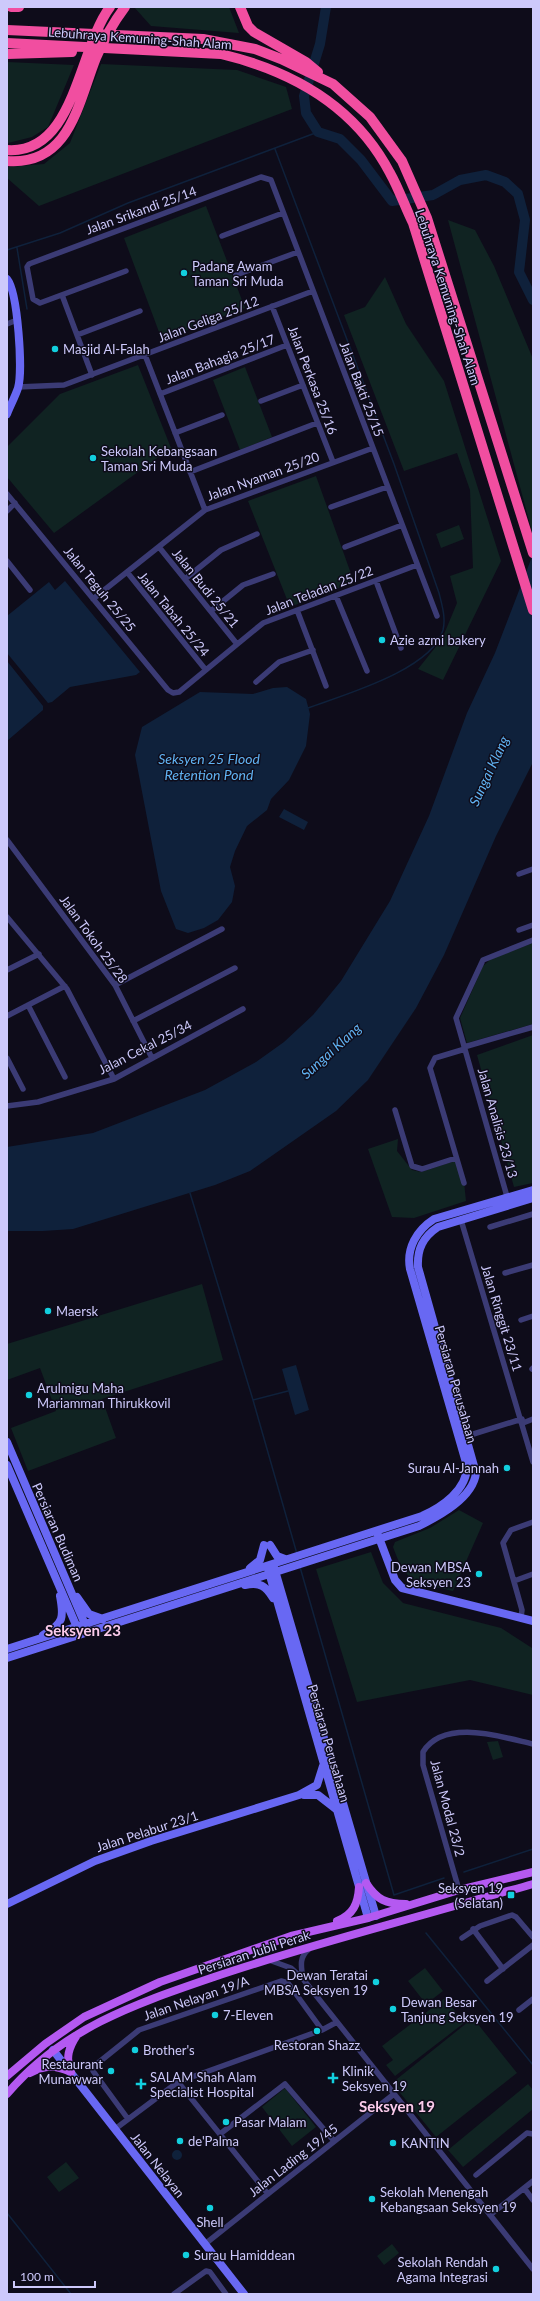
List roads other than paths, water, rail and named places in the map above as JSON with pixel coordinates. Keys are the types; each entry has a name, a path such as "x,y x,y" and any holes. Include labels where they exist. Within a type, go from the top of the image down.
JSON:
{"highway":[{"path":"11,7 19,7"},
{"path":"7,150 19,151 32,148 46,139 58,126 71,97 92,41 110,7"},
{"path":"7,161 18,162 44,155 64,136 73,122 108,31 125,7"},
{"path":"240,7 248,26 281,54"},
{"name":"Lebuhraya Kemuning-Shah Alam","path":"7,30 203,39 281,54 306,62 370,117 394,148 411,178 427,218 533,553"},
{"name":"Lebuhraya Kemuning-Shah Alam","path":"7,43 221,54 255,62 297,80 334,105 367,139 390,172 413,223 533,610"},
{"path":"8,54 160,51"}],"main road":[{"path":"7,279 17,320 19,340 18,387 7,414"},
{"name":"Persiaran Perusahaan","path":"7,1649 82,1630 213,1592 380,1539 419,1526 449,1510 456,1504 475,1479 474,1463 418,1267 420,1248 429,1233 438,1227 461,1220 533,1190"},
{"name":"Persiaran Perusahaan","path":"7,1658 82,1630 104,1619 246,1571 422,1516 443,1505 463,1482 467,1474 465,1459 410,1269 409,1261 411,1245 424,1225 434,1219 509,1201 533,1198"},
{"name":"Persiaran Budiman","path":"7,1442 66,1579 82,1630"},
{"name":"Persiaran Budiman","path":"7,1465 57,1580 82,1630"},
{"path":"376,1530 395,1580 402,1588 533,1621"},
{"path":"246,1571 260,1560 267,1545 277,1556 288,1558"},
{"name":"Persiaran Perusahaan","path":"270,1564 336,1809 363,1885"},
{"path":"280,1603 283,1576 293,1566"},
{"path":"66,1579 89,1614 104,1619"},
{"path":"37,1641 54,1629 61,1620 63,1611 57,1580"},
{"path":"213,1592 248,1584 260,1584 280,1603"},
{"name":"Persiaran Perusahaan","path":"280,1603 373,1919"},
{"name":"Jalan Pelabur 23/1","path":"7,1904 95,1861 151,1841 299,1796 312,1790 317,1785 324,1766"},
{"name":"Jalan Pelabur 23/1","path":"299,1796 318,1796 336,1809"},
{"name":"Persiaran Jubli Perak","path":"7,2076 36,2050 84,2016 121,1998 160,1982 318,1928 373,1919 459,1890 533,1872"},
{"name":"Persiaran Jubli Perak","path":"7,2094 20,2079 53,2050 80,2031 127,2008 266,1960 533,1884"},
{"path":"318,1928 349,1915 358,1899 363,1885 386,1903 417,1904"},
{"path":"453,1906 457,1900 459,1890 472,1901"},
{"path":"364,1932 373,1919 390,1925"},
{"path":"71,2072 68,2065 68,2052 80,2031"},
{"path":"36,2050 45,2047 53,2050"},
{"name":"Jalan Nelayan","path":"53,2050 244,2294"},
{"path":"20,2079 50,2066 58,2066 71,2072"}],"street":[{"name":"Jalan Bakti 25/15","path":"262,177 271,180 436,616"},
{"name":"Jalan Srikandi 25/14","path":"62,295 40,303 33,299 27,272 29,264 262,177"},
{"path":"222,236 284,213"},
{"path":"236,275 298,252"},
{"path":"92,375 62,295 126,272"},
{"name":"Jalan Geliga 25/12","path":"18,387 64,385 313,291"},
{"name":"Jalan Perkasa 25/16","path":"272,306 333,462"},
{"path":"77,335 140,311"},
{"path":"7,324 17,320"},
{"name":"Jalan Bahagia 25/17","path":"160,394 287,345"},
{"path":"145,355 205,510"},
{"path":"261,401 303,385"},
{"path":"175,433 222,415"},
{"path":"190,472 317,422"},
{"name":"Jalan Nyaman 25/20","path":"93,599 205,510 373,448"},
{"path":"331,507 387,487"},
{"name":"Jalan Teguh 25/25","path":"7,494 168,690 173,693 179,692"},
{"path":"7,511 15,503"},
{"path":"345,546 402,525"},
{"path":"185,579 221,550 257,534"},
{"name":"Jalan Budi 25/21","path":"159,547 237,644"},
{"path":"7,561 30,590"},
{"name":"Jalan Teladan 25/22","path":"179,692 205,669 263,623 417,565"},
{"name":"Jalan Tabah 25/24","path":"127,572 205,669"},
{"path":"211,611 243,585 273,574"},
{"path":"376,581 400,648"},
{"path":"336,596 367,671"},
{"path":"297,610 326,686"},
{"path":"256,682 279,662 313,650"},
{"name":"Jalan Tokoh 25/28","path":"7,840 115,985 152,1058"},
{"path":"520,874 533,869"},
{"path":"8,920 65,986 114,1079"},
{"path":"519,930 533,924"},
{"path":"115,985 222,929"},
{"name":"Jalan Analisis 23/13","path":"509,1201 456,1018 480,963 486,957 533,940"},
{"path":"7,970 38,954"},
{"path":"133,1022 235,968"},
{"path":"7,1016 65,986"},
{"path":"28,1005 65,1076"},
{"name":"Jalan Cekal 25/34","path":"7,1106 38,1102 114,1079 243,1009"},
{"path":"464,1183 430,1068 432,1061 435,1058 464,1048 533,1027"},
{"path":"7,1058 24,1089"},
{"path":"395,1110 412,1166 422,1169 456,1158"},
{"path":"490,1227 533,1214"},
{"name":"Jalan Ringgit 23/11","path":"461,1220 533,1462"},
{"path":"505,1274 533,1265"},
{"path":"521,1320 533,1316"},
{"path":"467,1436 533,1419"},
{"path":"521,1618 522,1610 503,1543 511,1530 533,1522"},
{"path":"514,1581 533,1574"},
{"name":"Jalan Modal 23/2","path":"459,1890 423,1765 423,1752 432,1742 458,1732 482,1732 533,1744"},
{"path":"462,1938 473,1929 512,1915 516,1917 533,1937"},
{"path":"473,1929 503,1969"},
{"path":"488,1981 533,1945"},
{"path":"303,1979 301,1962 304,1953 312,1946"},
{"path":"266,1960 291,1968 303,1979 533,2269"},
{"name":"Jalan Nelayan 19/A","path":"128,2119 93,2071 94,2064 139,2030 281,1981 288,1983 322,2030"},
{"path":"519,2010 532,2001"},
{"path":"115,2129 178,2082 322,2030 337,2022"},
{"path":"178,2082 268,2194"},
{"path":"220,2134 285,2084 334,2141"},
{"name":"Jalan Lading 19/45","path":"205,2244 394,2094"},
{"path":"476,2175 527,2134 533,2134"},
{"path":"490,2215 533,2181"},
{"path":"524,2188 533,2200"},
{"path":"174,2294 203,2272 210,2272 226,2294"}],"water":[{"name":"Sungai Klang","path":"533,554 533,762 496,836 444,955 416,1008 368,1080 336,1111 250,1171 215,1185 73,1229 7,1231 7,1147 93,1133 205,1090 256,1062 284,1042 313,1015 341,981 390,901 429,816 467,713 495,653"},
{"path":"65,581 140,672 136,675 70,687 52,702 48,703 7,653 7,616 49,582 55,590"},
{"path":"7,661 43,706 43,710 7,741"},
{"name":"Seksyen 25 Flood Retention Pond","path":"287,687 306,699 310,714 306,746 289,780 271,799 267,810 247,826 235,851 230,867 235,886 232,902 218,920 204,928 188,933 176,929 161,891 135,755 142,727 200,692 253,694 273,688"},
{"path":"284,809 308,822 304,830 279,817"},
{"path":"296,1365 309,1410 295,1415 282,1369"},
{"path":"175,2150 179,2150 181,2151 181,2159 175,2160 172,2157 172,2153"}],"waterway":[{"path":"326,7 320,44 304,96 306,113 318,132 340,139 361,160 392,201 433,195 460,180 486,175 505,182 518,194 525,220 519,272 533,300"},
{"path":"7,250 60,233 128,203 318,132"},
{"path":"275,149 394,464 439,593 444,616 443,630 435,644 422,657 405,669 363,688 308,708"},
{"path":"17,248 27,309"},
{"path":"190,1193 253,1400 297,1554"},
{"path":"253,1400 288,1391"},
{"path":"300,1567 394,1895 444,1878"},
{"path":"464,1872 533,1849"},
{"path":"426,1933 533,2065"},
{"path":"7,2213 71,2294"}],"place":[{"name":"Padang Awam Taman Sri Muda","path":"184,273"},
{"name":"Masjid Al-Falah","path":"55,349"},
{"name":"Sekolah Kebangsaan Taman Sri Muda","path":"93,458"},
{"name":"Azie azmi bakery","path":"382,640"},
{"name":"Maersk","path":"48,1311"},
{"name":"Arulmigu Maha Mariamman Thirukkovil","path":"29,1395"},
{"name":"Surau Al-Jannah","path":"507,1468"},
{"name":"Dewan MBSA Seksyen 23","path":"479,1574"},
{"name":"Seksyen 19 (Selatan)","path":"511,1895"},
{"name":"Dewan Teratai MBSA Seksyen 19","path":"376,1982"},
{"name":"Dewan Besar Tanjung Seksyen 19","path":"393,2009"},
{"name":"7-Eleven","path":"215,2015"},
{"name":"Restoran Shazz","path":"317,2031"},
{"name":"Brother's","path":"135,2050"},
{"name":"Restaurant Munawwar","path":"111,2071"},
{"name":"Klinik Seksyen 19","path":"333,2078"},
{"name":"SALAM Shah Alam Specialist Hospital","path":"141,2084"},
{"name":"Pasar Malam","path":"226,2122"},
{"name":"de'Palma","path":"180,2141"},
{"name":"KANTIN","path":"393,2143"},
{"name":"Sekolah Menengah Kebangsaan Seksyen 19","path":"372,2199"},
{"name":"Shell","path":"210,2208"},
{"name":"Surau Hamiddean","path":"186,2255"},
{"name":"Sekolah Rendah Agama Integrasi","path":"496,2269"}],"district":[{"name":"Seksyen 23","path":"83,1631"},
{"name":"Seksyen 19","path":"397,2107"}]}
